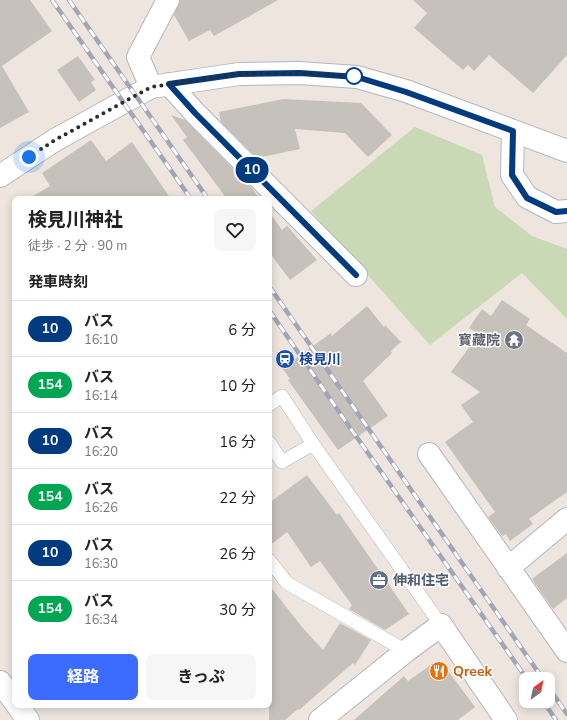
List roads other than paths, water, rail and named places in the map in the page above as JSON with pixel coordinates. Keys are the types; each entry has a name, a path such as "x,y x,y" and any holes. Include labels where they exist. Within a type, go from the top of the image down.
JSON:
{"street":[{"path":"168,0 138,57 160,86 195,113 356,275"},
{"path":"1,174 55,140 160,86 239,74 300,73 357,77 406,92 567,151"},
{"path":"513,131 512,175 527,198 556,212 567,211"},
{"path":"429,454 567,651"},
{"path":"508,568 567,519"},
{"path":"323,719 406,651 441,625 506,720"},
{"path":"0,682 12,698"},
{"path":"19,708 28,720"}],"lane":[{"path":"272,403 282,396 313,444 441,625"},
{"path":"272,447 282,462 313,444"},
{"path":"272,564 287,583 406,651"}],"railway":[{"path":"52,0 189,196"},
{"path":"69,0 206,196"},
{"path":"272,290 538,672"},
{"path":"272,314 522,672"},
{"path":"555,697 567,714"},
{"path":"548,708 556,720"}],"place":[{"name":"寳藏院","path":"514,340"},
{"name":"検見川","path":"285,359"},
{"name":"伸和住宅","path":"379,580"},
{"name":"Qreek","path":"439,671"}]}
